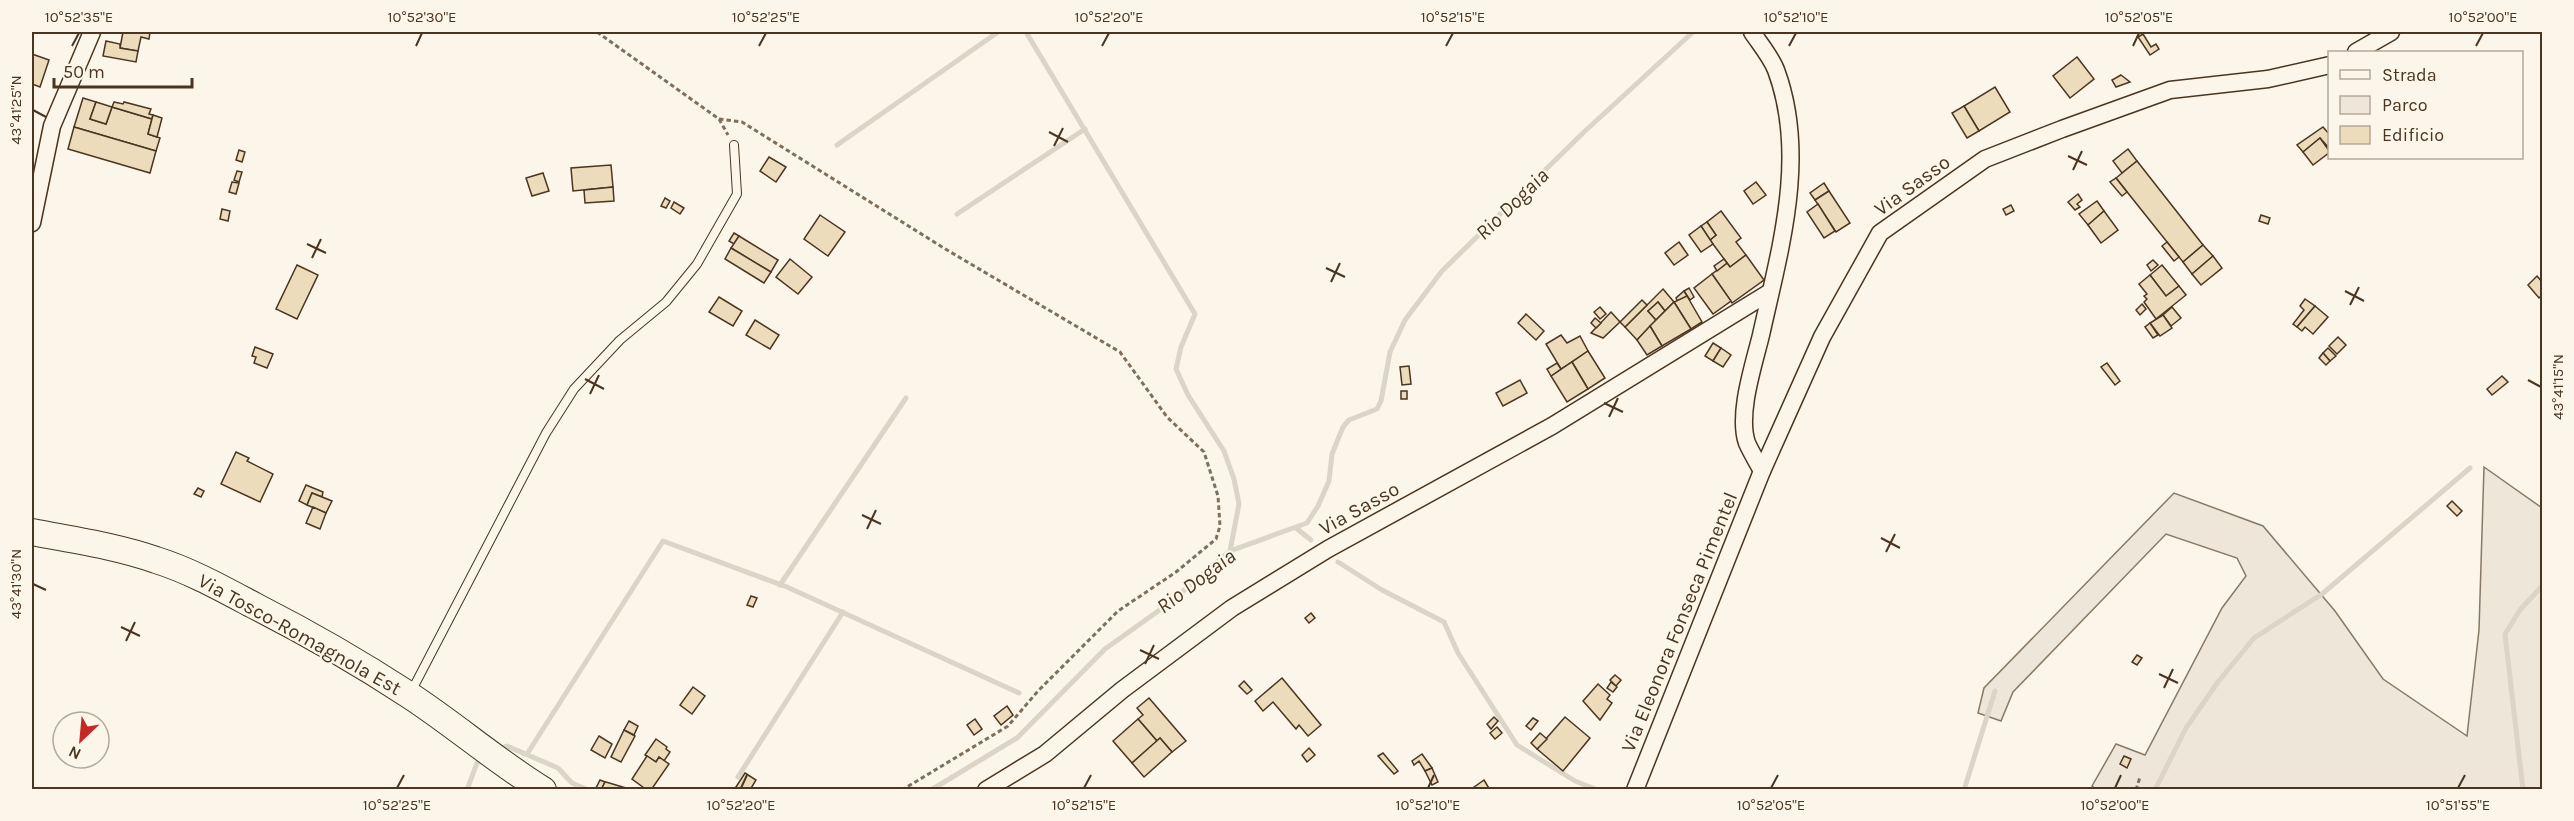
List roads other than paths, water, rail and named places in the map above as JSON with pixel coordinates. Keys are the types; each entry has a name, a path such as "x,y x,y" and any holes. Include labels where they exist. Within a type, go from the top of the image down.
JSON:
{"main road":[{"name":"Via Tosco-Romagnola Est","path":"32,532 129,551 184,571 283,620 409,695 489,754 543,789"}],"street":[{"path":"32,223 52,126 92,32"},
{"path":"1752,32 1775,68 1785,100 1791,138 1792,175 1745,405 1746,441 1762,471"},
{"path":"2358,51 2391,32"},
{"name":"Via Sasso","path":"1762,471 1822,337 1880,233 1940,189 1984,159 2170,90 2268,79 2328,65"},
{"name":"Via Sasso","path":"986,789 1045,754 1122,690 1232,608 1328,549 1552,426 1770,291"},
{"name":"Via Eleonora Fonseca Pimentel","path":"1635,789 1762,471"}],"lane":[{"path":"409,695 546,433 574,389 621,340 666,302 697,264 737,194 734,145"}],"waterway":[{"path":"837,145 998,32"},
{"path":"1026,32 1195,314 1181,347 1176,369 1188,395 1224,451 1234,479 1239,504 1230,551"},
{"name":"Rio Dogaia","path":"931,790 1017,738 1105,649 1168,604 1230,551 1307,523 1318,506 1329,481 1332,454 1343,427 1349,420 1377,409 1381,401 1390,352 1405,320 1442,271 1584,132 1693,32"},
{"path":"957,214 1085,129"},
{"path":"780,585 906,398"},
{"path":"2155,790 2186,728 2218,682 2254,638 2322,594 2470,468"},
{"path":"1296,528 1311,540"},
{"path":"527,754 663,541 787,587 1019,693"},
{"path":"1338,562 1382,590 1444,622 1458,653 1517,745 1575,781 1598,790"},
{"path":"2523,790 2505,634 2520,610 2542,586"},
{"path":"738,777 843,612"},
{"path":"1964,790 1995,691"},
{"name":"Rio Dogaia","path":"496,750 507,746 558,768 572,783 586,789"},
{"name":"Rio Dogaia","path":"467,790 477,763 484,758"}]}
